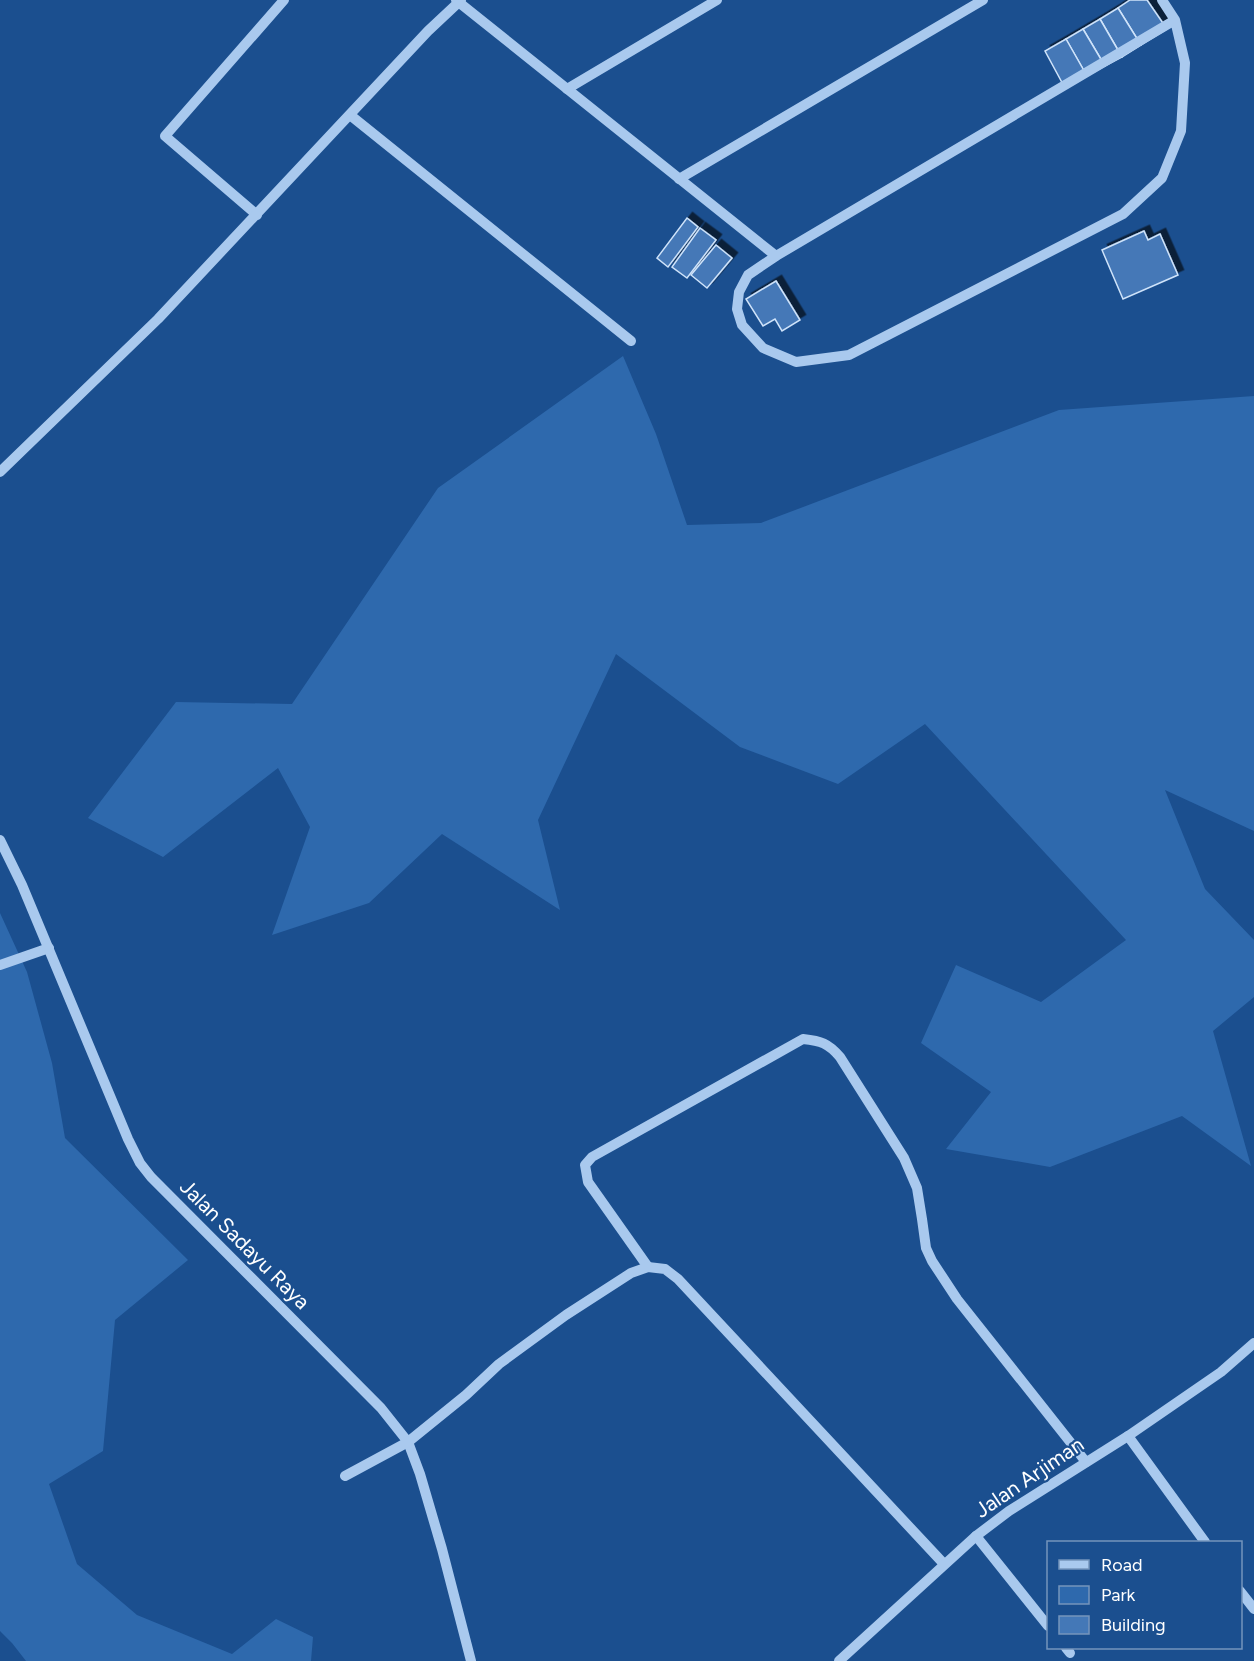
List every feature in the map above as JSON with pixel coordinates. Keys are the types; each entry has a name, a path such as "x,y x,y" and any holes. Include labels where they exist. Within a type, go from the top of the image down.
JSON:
{"street":[{"path":"257,215 165,136 284,0"},
{"path":"567,89 717,0"},
{"path":"679,179 983,0"},
{"path":"1162,0 1175,21 1185,63 1181,131 1162,178 1123,214 849,355 796,362 763,348 742,325 737,309 739,292 748,275 776,256 1175,21"},
{"path":"0,472 158,319 458,1 776,256"},
{"path":"350,115 631,341"},
{"name":"Jalan Sadayu Raya","path":"0,840 22,885 140,1163 151,1177 381,1408 408,1442 442,1549 471,1661"},
{"path":"0,965 49,948"},
{"path":"648,1267 588,1182 585,1166 592,1157 803,1039 831,1046 904,1158 917,1188 926,1248 932,1261 957,1299 1086,1462"},
{"path":"345,1476 408,1442 466,1395 499,1364 566,1315 631,1273 648,1267 665,1269 678,1279 944,1564"},
{"name":"Jalan Arjiman","path":"839,1661 976,1536 1009,1511 1128,1436 1221,1372 1254,1343"},
{"path":"1128,1436 1204,1541"},
{"path":"976,1536 1047,1625"},
{"path":"1242,1594 1254,1609"}],"green space":[{"path":"623,356 656,434 687,525 761,523 1059,410 1254,396 1254,831 1165,790 1205,889 1254,940 1254,997 1213,1031 1251,1166 1182,1116 1050,1167 946,1149 991,1092 921,1043 956,965 1041,1002 1126,940 925,724 838,784 740,747 616,654 538,820 560,910 442,834 369,903 272,935 310,827 278,768 163,857 88,818 176,702 292,704 438,488"},
{"path":"0,913 27,972 52,1063 65,1138 188,1260 115,1320 103,1451 49,1484 77,1564 137,1615 232,1654 276,1619 313,1637 311,1661 26,1661 0,1631"}],"building":[{"path":"1130,0 1147,0 1167,29 1141,45 1118,8"},
{"path":"1118,8 1141,45 1122,57 1100,19"},
{"path":"1100,19 1122,57 1105,66 1083,29"},
{"path":"1083,29 1105,66 1087,76 1066,39"},
{"path":"1066,39 1087,76 1065,88 1045,51"},
{"path":"687,218 698,227 668,267 657,258"},
{"path":"700,228 716,240 687,278 672,267"},
{"path":"1144,231 1148,240 1160,234 1178,275 1123,299 1102,250"},
{"path":"716,245 732,258 707,288 691,275"},
{"path":"776,281 800,320 782,331 775,319 763,326 746,299"}]}
